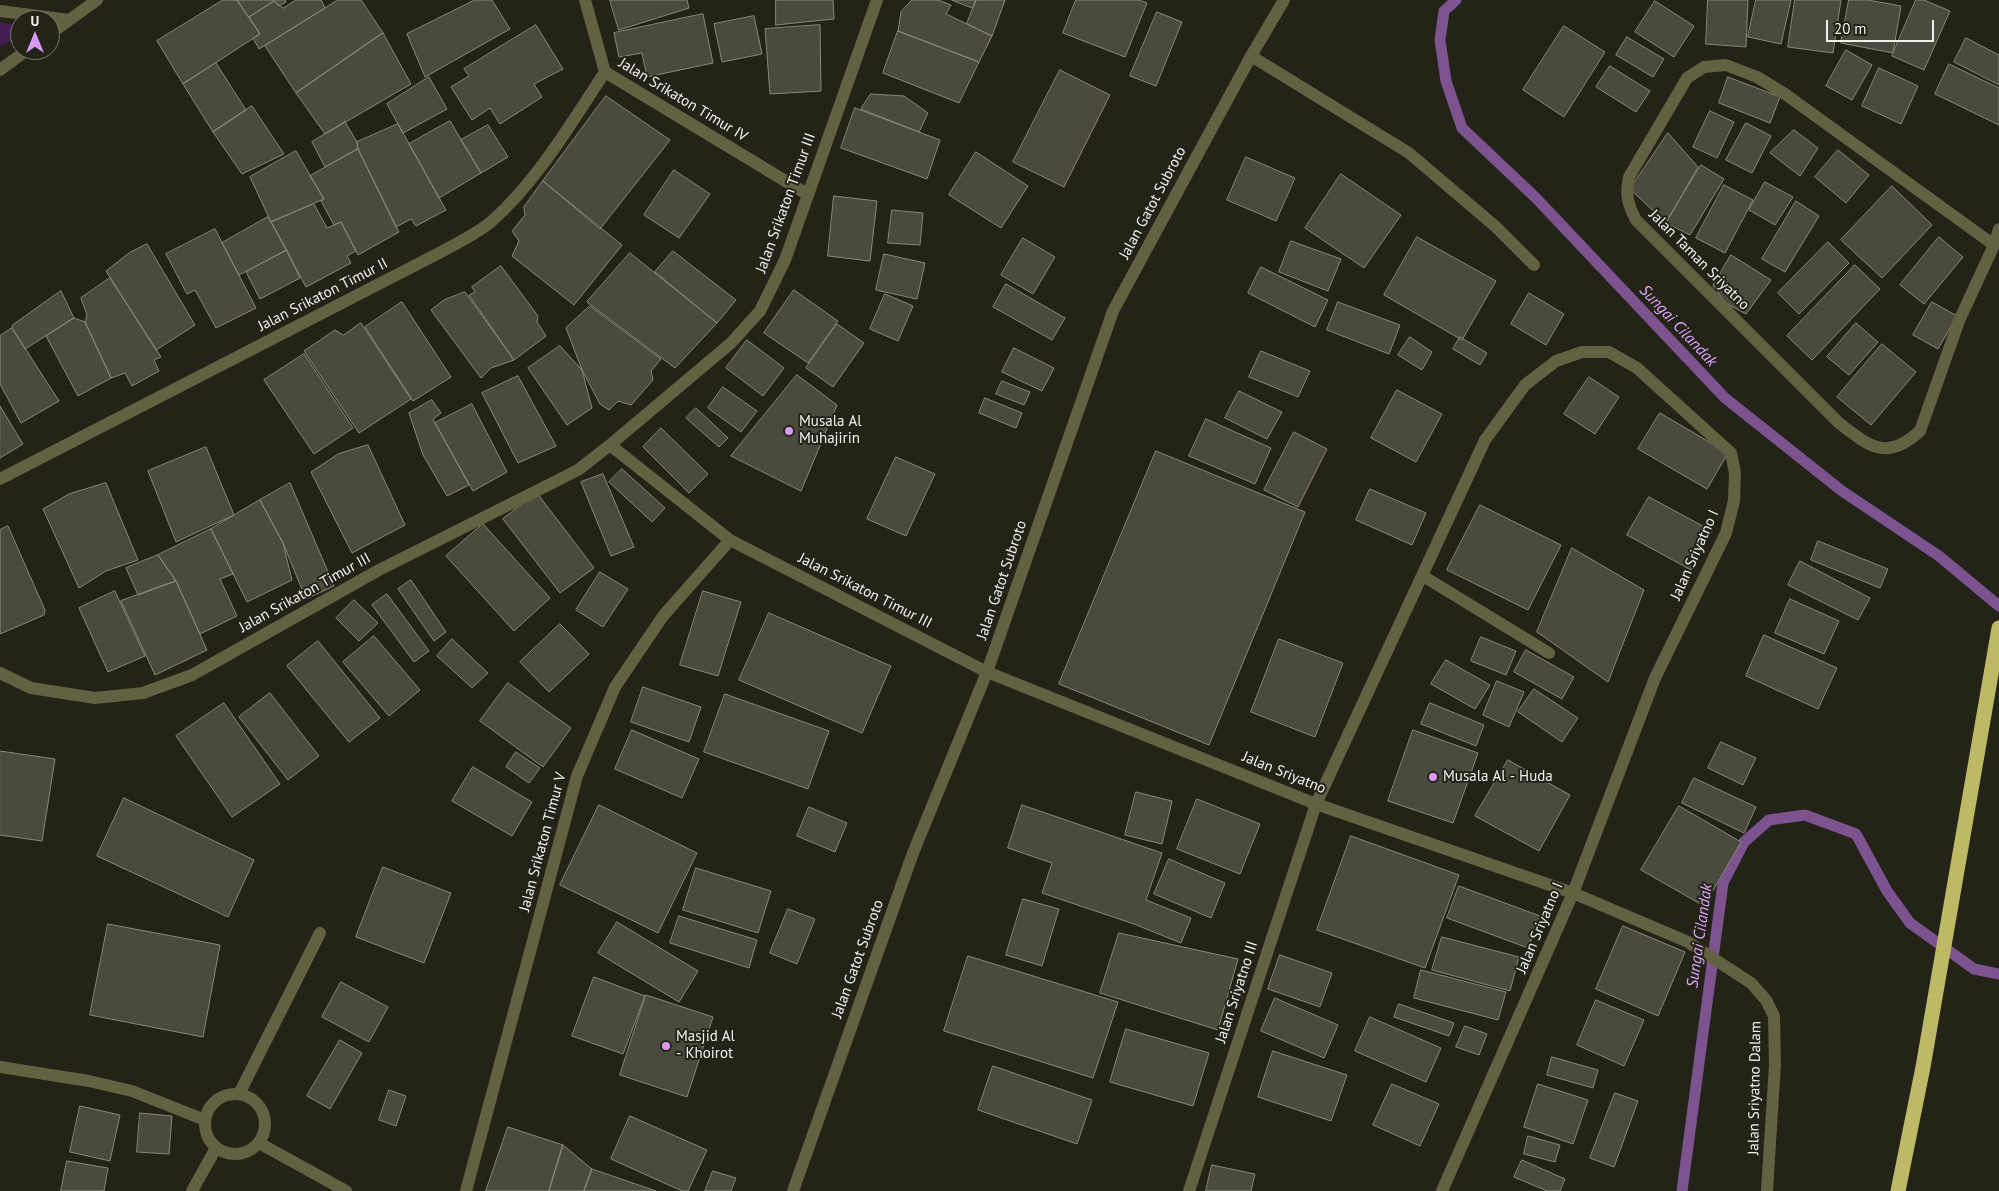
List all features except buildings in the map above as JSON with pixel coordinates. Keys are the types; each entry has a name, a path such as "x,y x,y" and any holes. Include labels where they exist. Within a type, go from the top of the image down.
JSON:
{"highway":[{"path":"1898,1191 1923,1068 1999,628"}],"street":[{"path":"60,27 98,0"},
{"name":"Jalan Srikaton Timur IV","path":"585,0 605,72 807,194"},
{"name":"Jalan Srikaton Timur III","path":"0,673 31,688 95,698 143,693 192,675 379,570 578,470 610,446 731,343 760,310 785,260 877,0"},
{"name":"Jalan Gatot Subroto","path":"793,1191 913,853 987,672 1113,311 1250,56 1284,0"},
{"path":"0,11 69,20"},
{"path":"1250,56 1408,153 1496,227 1534,265"},
{"path":"0,70 14,60"},
{"name":"Jalan Taman Sriyatno","path":"1994,245 1786,94 1758,77 1726,65 1704,67 1687,78 1629,178 1626,191 1629,206 1636,220 1839,423 1870,446 1892,448 1907,442 1920,430 1959,321 1994,245 1999,229"},
{"name":"Jalan Srikaton Timur II","path":"0,479 443,252 491,222 524,188 605,72"},
{"name":"Jalan Sriyatno I","path":"1316,804 1485,440 1526,385 1556,361 1582,352 1609,352 1637,368 1731,453 1735,473 1734,501 1726,533 1656,678 1573,892 1442,1191"},
{"name":"Jalan Srikaton Timur III","path":"610,446 730,540 987,672"},
{"name":"Jalan Srikaton Timur V","path":"466,1191 576,776 615,687 663,616 730,540"},
{"path":"1423,576 1549,653"},
{"name":"Jalan Sriyatno","path":"987,672 1316,804 1573,892"},
{"name":"Jalan Sriyatno III","path":"1190,1191 1316,804"},
{"name":"Jalan Sriyatno Dalam","path":"1573,892 1688,942 1752,983 1766,1000 1774,1016 1775,1064 1767,1191"},
{"path":"239,1094 320,933"},
{"path":"0,1067 89,1081 132,1091 205,1120"},
{"path":"239,1094 254,1100 264,1112 265,1128 259,1143 247,1152 231,1154 216,1148 207,1136 205,1120 211,1106 224,1096 239,1094"},
{"path":"259,1143 346,1191"},
{"path":"192,1191 216,1148"}],"shaded area":[{"path":"0,22 10,24 10,41 0,47"}],"waterway":[{"name":"Sungai Cilandak","path":"1456,0 1444,11 1440,40 1446,81 1462,128 1536,198 1725,398 1842,491 1939,556 1999,606"},
{"name":"Sungai Cilandak","path":"1682,1191 1723,883 1744,842 1769,820 1805,815 1856,834 1887,891 1910,923 1974,969 1999,974"}],"place":[{"name":"Musala Al Muhajirin","path":"789,431"},
{"name":"Musala Al - Huda","path":"1433,777"},
{"name":"Masjid Al - Khoirot","path":"666,1046"}]}
